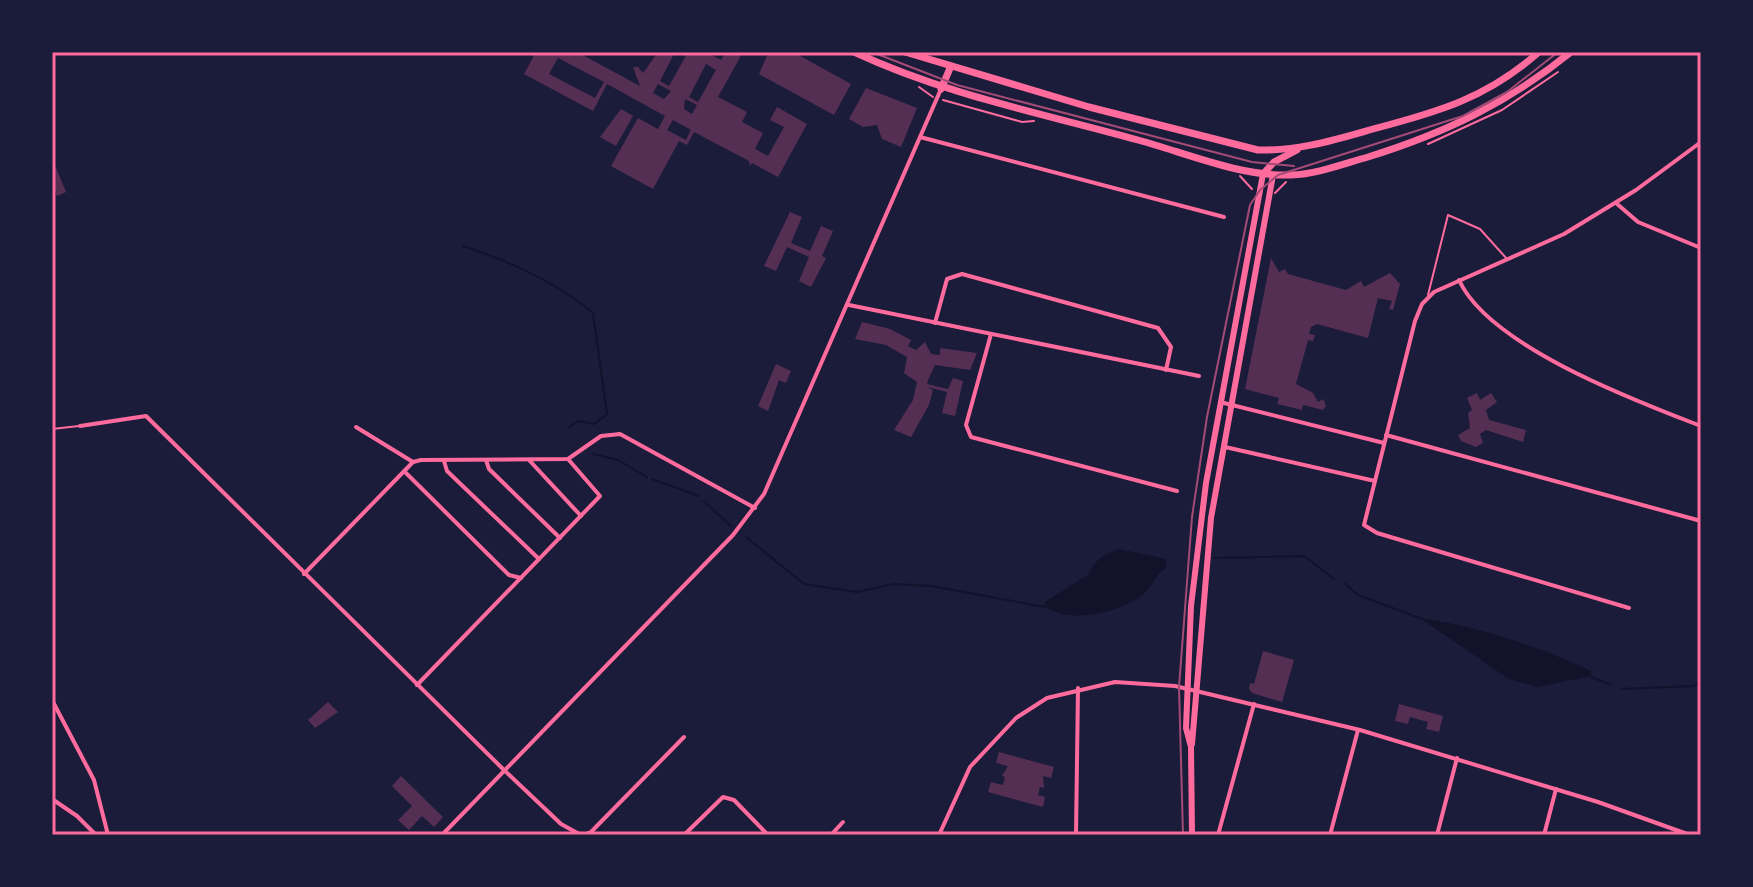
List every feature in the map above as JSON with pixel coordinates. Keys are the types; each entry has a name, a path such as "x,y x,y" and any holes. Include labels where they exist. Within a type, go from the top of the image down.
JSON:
{"main road":[{"path":"854,52 941,89 1273,175 1293,175 1329,168 1441,133 1513,96 1571,52"},
{"path":"905,52 1089,107 1258,150 1299,149 1456,106 1502,81 1539,52"},
{"path":"941,89 951,66"},
{"path":"1191,747 1186,728 1191,606 1219,402 1263,174 1270,166 1299,149"},
{"path":"1192,835 1191,747 1211,518 1229,404 1273,175 1258,150"}],"street":[{"path":"442,835 755,508 775,473 941,89"},
{"path":"920,137 1224,217"},
{"path":"1629,608 1366,529 1364,525 1415,321 1427,298 1459,280 1564,234 1616,203 1701,142"},
{"path":"1616,203 1638,222 1701,248"},
{"path":"935,323 947,279 962,274 1158,328 1171,347 1166,370"},
{"path":"1459,280 1476,307 1554,361 1701,426"},
{"path":"849,305 1199,376"},
{"path":"991,334 966,425 971,437 1177,491"},
{"path":"1219,402 1384,443"},
{"path":"80,426 146,416 504,770 561,824 582,835 591,832 684,737"},
{"path":"356,427 413,462 568,459 601,436 620,434 755,508"},
{"path":"1386,435 1701,521"},
{"path":"1222,446 1375,481"},
{"path":"529,459 581,516"},
{"path":"417,685 581,516 600,492 568,459"},
{"path":"444,460 447,471 539,559"},
{"path":"486,460 489,469 560,538"},
{"path":"304,574 413,462"},
{"path":"406,472 509,575 521,578"},
{"path":"939,835 960,784 993,739 1036,704 1078,688 1140,682 1188,689 1358,730 1457,758 1690,835"},
{"path":"1076,835 1078,688"},
{"path":"52,700 94,780 108,835"},
{"path":"1218,835 1254,704"},
{"path":"1330,835 1358,730"},
{"path":"1437,835 1457,758"},
{"path":"1544,835 1556,791"},
{"path":"684,835 723,797 734,800 768,835"},
{"path":"52,799 77,816 96,835"},
{"path":"831,835 843,822"}],"lane":[{"path":"1427,298 1448,215 1480,229 1508,260"},
{"path":"52,429 80,426"}],"path":[{"path":"927,83 925,90 937,98 1022,122 1041,120"},
{"path":"1236,174 1246,181"}],"shaded area":[{"path":"1119,549 1166,559 1166,568 1141,596 1120,607 1094,614 1068,615 1045,607 1045,602 1089,574 1101,558"},
{"path":"1420,618 1464,626 1528,645 1591,671 1591,676 1537,687 1509,679"}],"building":[{"path":"536,52 577,52 640,86 633,67 638,67 643,73 658,52 675,52 660,81 669,86 688,52 714,52 712,55 721,60 726,52 743,52 718,97 747,112 742,122 763,133 755,149 768,156 784,127 770,120 777,107 807,124 778,177 752,163 750,166 749,161 694,132 687,145 679,141 653,189 611,166 638,118 658,129 665,116 607,84 593,111 524,74","holes":["558,58 604,82 595,98 549,74","706,64 716,70 698,102 689,97","658,84 671,91 664,99 653,93","685,99 697,105 692,114 684,109","673,120 691,130 686,140 667,130"]},
{"path":"793,52 851,84 834,115 759,74 768,53"},
{"path":"866,88 917,108 901,147 882,139 877,125 863,127 849,119"},
{"path":"621,109 633,116 616,146 600,137"},
{"path":"52,158 66,192 57,196 52,184"},
{"path":"790,212 802,217 791,243 810,251 821,226 833,231 822,256 826,258 811,287 799,281 809,257 787,247 776,271 764,266"},
{"path":"1271,258 1279,272 1285,269 1288,274 1346,290 1361,281 1364,287 1390,273 1400,284 1393,310 1389,309 1392,301 1378,298 1368,338 1317,324 1311,327 1309,334 1315,335 1313,341 1308,340 1296,384 1313,393 1318,402 1323,399 1326,406 1323,410 1303,405 1302,410 1277,404 1279,398 1245,389"},
{"path":"862,322 890,329 911,340 908,346 916,350 925,342 931,354 940,355 940,348 977,353 970,370 935,365 928,380 927,384 948,389 953,378 963,381 955,416 942,413 947,392 927,387 933,390 929,405 911,437 894,430 913,400 917,382 904,373 907,357 886,345 855,339"},
{"path":"776,364 791,371 786,383 779,380 768,411 758,406"},
{"path":"1477,393 1480,400 1491,393 1497,402 1486,410 1489,420 1526,430 1523,442 1486,430 1480,434 1483,443 1476,447 1461,441 1458,435 1470,428 1468,413 1472,410 1467,398"},
{"path":"1263,651 1294,660 1282,702 1252,693 1249,689 1250,683 1254,684"},
{"path":"328,702 338,712 315,728 308,720"},
{"path":"1399,704 1443,716 1439,732 1426,729 1428,722 1410,717 1408,724 1395,721"},
{"path":"999,752 1054,767 1051,778 1043,776 1044,788 1040,787 1038,795 1045,797 1043,807 988,792 991,782 1003,785 1005,777 1002,776 1008,766 996,763"},
{"path":"401,776 443,817 434,827 422,816 409,830 398,820 412,806 392,786"}],"waterway":[{"path":"463,246 531,273 593,313 607,414 594,424 578,421 569,427"},
{"path":"593,454 618,460 647,477"},
{"path":"652,479 699,496"},
{"path":"704,501 731,526"},
{"path":"746,537 804,584 857,592 894,584 931,586 1045,607"},
{"path":"1214,558 1304,556 1334,579"},
{"path":"1344,583 1358,595 1422,619"},
{"path":"1591,677 1612,685"},
{"path":"1621,689 1694,686 1701,681"}],"tram line":[{"path":"872,52 957,85 1252,162 1294,166"},
{"path":"1183,835 1179,687 1192,517 1207,417 1250,205 1260,190 1278,175 1463,116 1507,92 1558,52"}]}
